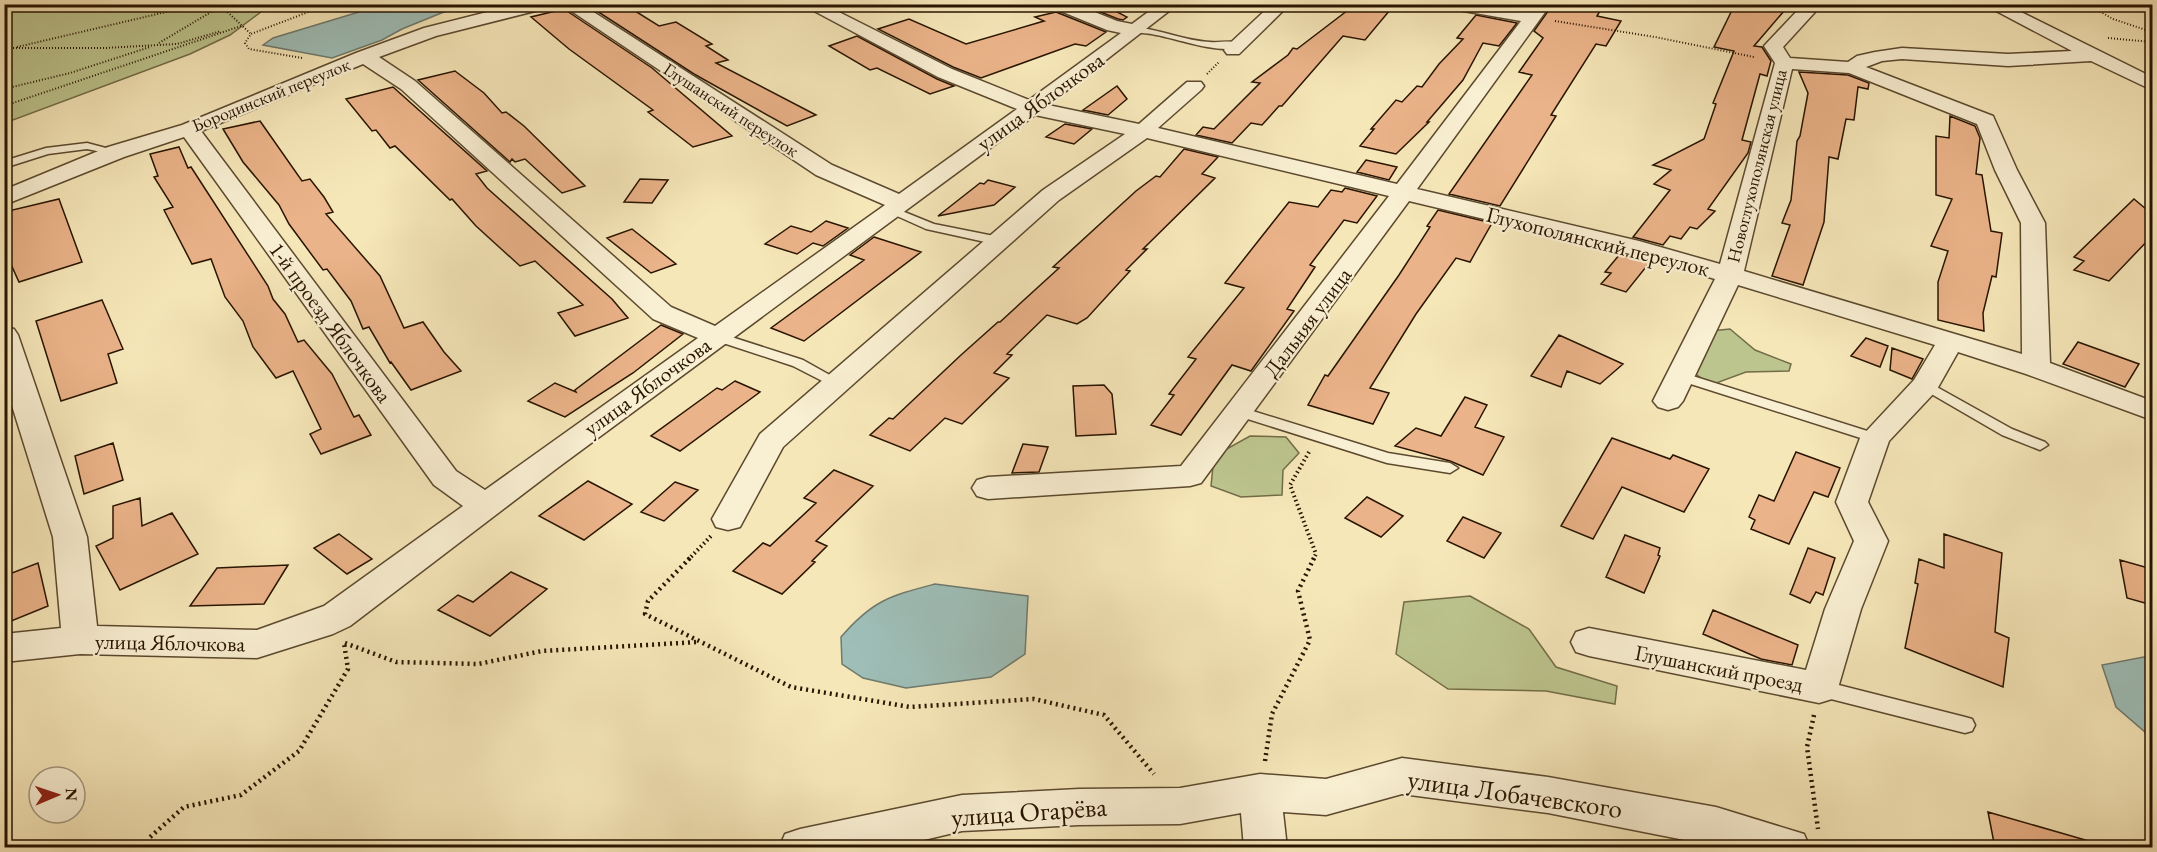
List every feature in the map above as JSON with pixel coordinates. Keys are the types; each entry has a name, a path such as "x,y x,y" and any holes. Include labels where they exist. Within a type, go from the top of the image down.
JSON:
{"street":[{"name":"Глушанский переулок","path":"569,4 824,170 896,206"},
{"name":"Глухополянский переулок","path":"809,4 945,73 1032,108 1143,131 1630,246 1951,341 2036,368 2152,411"},
{"path":"1059,4 1113,26 1136,30"},
{"name":"улица Яблочкова","path":"4,648 80,640 257,645 337,616 484,505 1032,108 1170,4"},
{"path":"1236,47 1282,4"},
{"path":"1452,4 1538,11"},
{"name":"Новоглухополянская улица","path":"1668,401 1730,274 1784,63 1773,46 1806,12 1803,4"},
{"path":"1991,4 2152,84"},
{"name":"Бородинский переулок","path":"4,198 116,152 189,129 430,32 528,6"},
{"name":"Дальняя улица","path":"988,488 1190,476 1538,11"},
{"path":"1852,68 1859,60 1891,53 2010,60 2095,56"},
{"path":"354,61 377,63 408,85 662,313 716,336"},
{"path":"1784,63 1852,68 1986,120 2006,170 2032,223 2036,368"},
{"path":"728,519 771,441 1051,195 1143,131 1194,86"},
{"name":"1-й проезд Яблочкова","path":"189,129 445,478 484,505"},
{"path":"4,336 70,537 80,640"},
{"name":"Глушанский проезд","path":"1589,642 1819,688 1843,609 1871,541 1852,502 1875,438 1926,385 1951,341"},
{"name":"улица Лобачевского","path":"1260,792 1326,797 1402,776 1548,795 1804,842"},
{"path":"1260,792 1266,848"},
{"name":"улица Огарёва","path":"801,848 962,813 1079,807 1180,806 1260,792"}],"lane":[{"path":"1136,30 1156,32 1208,45 1236,47"},
{"path":"4,165 46,151 87,146 116,152"},
{"path":"896,206 911,221 959,235 999,241"},
{"path":"716,336 798,363 837,383"},
{"path":"1680,376 1875,438"},
{"path":"1926,385 2007,432 2040,445"},
{"path":"1240,412 1387,458 1450,468"},
{"path":"1819,688 1965,725"}],"path":[{"path":"4,49 200,4"},
{"path":"330,4 251,34 245,43 249,49 354,61"},
{"path":"2087,4 2113,19 2152,32"},
{"path":"4,89 70,73 157,44 220,5 251,34"},
{"path":"1538,11 1784,63"},
{"path":"10,48 105,48 177,44 241,26"},
{"path":"4,106 38,93 176,50 241,26"},
{"path":"1194,86 1236,47"},
{"path":"1260,792 1272,714 1310,640 1298,591 1316,554 1290,486 1318,436"},
{"path":"728,519 648,601 645,614 791,687 910,707 1034,699 1104,715 1180,806"},
{"path":"152,848 149,838 184,807 241,795 299,751 348,669 337,616"},
{"path":"344,643 396,662 478,664 543,651 700,642"},
{"path":"1804,842 1807,747 1819,688"}],"green space":[{"path":"267,4 269,6 230,35 190,54 5,123 5,5"},
{"path":"1730,329 1755,350 1791,364 1789,371 1746,372 1711,385 1690,370 1710,331"},
{"path":"1250,436 1286,437 1299,453 1283,470 1282,495 1241,497 1211,486 1214,456"},
{"path":"1470,596 1529,629 1556,667 1617,686 1615,704 1546,691 1448,689 1396,654 1404,602"}],"water":[{"path":"382,5 461,5 402,29 382,40 332,58 263,45 273,38"},
{"path":"935,584 1028,596 1025,654 991,677 906,688 863,678 842,664 841,637 863,615 894,596"},
{"path":"2152,656 2152,738 2116,707 2102,665"}],"building":[{"path":"586,4 624,4 659,26 676,22 712,44 706,46 728,60 716,63 816,115 787,126 694,74"},
{"path":"1102,4 1127,17 1123,20 1118,19 1083,5"},
{"path":"1356,4 1395,4 1365,40 1343,36 1282,106 1279,106 1262,125 1251,123 1232,143 1196,135 1203,127 1214,129 1260,83 1252,82 1288,55 1293,48 1297,49"},
{"path":"1553,4 1604,4 1597,16 1621,21 1606,46 1596,44 1551,115 1556,116 1500,206 1449,194 1532,75 1519,72 1543,38 1534,31"},
{"path":"1735,4 1758,7 1760,4 1790,4 1754,46 1762,47 1771,61 1767,76 1760,74 1742,140 1751,142 1748,153 1708,209 1715,211 1697,229 1690,227 1681,239 1670,236 1663,245 1633,237 1670,190 1654,184 1671,170 1653,165 1704,139 1716,104 1713,103 1734,51 1714,47"},
{"path":"564,9 652,68 732,136 693,147 648,112 653,110 569,49 531,17"},
{"path":"1056,12 1106,32 1086,46 1075,44 981,78 953,67 878,29 909,19 966,44 1044,21 1035,17"},
{"path":"1476,15 1517,23 1499,46 1483,43 1463,80 1427,122 1429,122 1396,154 1360,146 1374,129 1371,129 1396,100 1402,102 1417,86 1422,87 1439,64 1463,39 1457,38"},
{"path":"857,36 954,86 930,94 877,68 870,70 829,46"},
{"path":"455,71 484,93 502,113 506,112 524,126 585,186 562,193 525,159 515,162 512,159 510,162 418,80"},
{"path":"1799,72 1848,75 1869,83 1868,89 1858,87 1854,120 1846,119 1838,159 1829,157 1824,222 1803,285 1772,276 1790,225 1782,223 1791,200 1797,141 1800,136 1808,93"},
{"path":"1117,86 1127,99 1108,115 1083,110"},
{"path":"393,87 487,171 476,174 487,188 612,299 628,318 575,336 558,313 583,305 535,261 520,266 395,146 390,148 376,130 372,131 346,99"},
{"path":"1950,116 1975,126 1980,138 1976,174 1982,175 1991,231 2002,233 1996,277 1992,276 1983,313 1984,331 1938,320 1938,282 1948,251 1931,246 1952,199 1936,195 1936,136 1949,138"},
{"path":"260,121 302,181 310,179 324,197 333,212 326,214 380,276 404,328 423,322 461,371 411,390 390,363 369,327 363,329 351,301 327,269 323,270 289,224 279,205 243,162 223,129"},
{"path":"1065,124 1092,129 1074,144 1046,137"},
{"path":"179,147 188,168 191,167 268,286 298,342 304,340 332,374 354,417 359,415 371,435 321,454 310,434 321,429 293,371 276,378 253,347 243,321 225,297 211,259 192,264 164,210 173,207 154,177 158,176 150,154"},
{"path":"1184,149 1218,157 1202,174 1215,178 1143,249 1147,249 1126,270 1130,271 1087,318 1077,324 1047,315 1007,354 1012,355 994,373 1009,378 962,424 945,418 910,451 870,435 889,418 893,419 1059,268 1053,267 1136,191 1156,176 1160,177"},
{"path":"1366,160 1397,167 1389,180 1357,172"},
{"path":"640,179 668,180 652,203 624,202"},
{"path":"988,180 1015,187 994,205 938,216 980,183 984,184"},
{"path":"1345,188 1377,196 1357,223 1344,220 1310,265 1315,267 1287,309 1294,311 1251,371 1232,365 1181,435 1151,425 1174,395 1169,394 1196,359 1188,357 1244,288 1225,283 1289,202 1318,207 1331,190 1342,192"},
{"path":"59,199 82,262 19,282 4,249 4,212"},
{"path":"2134,199 2152,214 2152,236 2109,281 2074,270 2084,261 2074,257"},
{"path":"1438,210 1492,223 1470,262 1456,258 1416,314 1370,388 1389,393 1373,424 1308,405 1325,375 1328,376 1399,275 1430,227 1427,226"},
{"path":"826,221 848,228 823,246 813,243 797,254 765,244 791,226 811,232"},
{"path":"632,229 676,264 651,273 607,238"},
{"path":"874,237 921,252 804,341 771,328 864,260 850,255"},
{"path":"1620,254 1650,262 1626,292 1601,284 1611,273 1605,272"},
{"path":"102,300 123,349 108,354 117,383 61,401 36,321"},
{"path":"661,325 683,334 633,373 565,417 528,401 555,383 576,392 575,390"},
{"path":"1559,335 1623,364 1600,384 1567,371 1561,387 1531,376"},
{"path":"1866,338 1888,346 1880,367 1851,356"},
{"path":"2078,342 2139,364 2125,387 2063,364"},
{"path":"1892,348 1923,359 1912,379 1890,370"},
{"path":"735,381 760,392 680,451 651,436 717,388 722,390"},
{"path":"1104,385 1112,394 1116,434 1076,436 1073,386"},
{"path":"1465,397 1487,405 1475,427 1504,437 1483,475 1450,461 1395,446 1416,428 1441,436"},
{"path":"1612,438 1670,459 1673,455 1709,469 1684,512 1622,487 1593,539 1561,526"},
{"path":"113,443 123,480 84,494 75,456"},
{"path":"1023,444 1048,447 1039,472 1012,473"},
{"path":"1796,452 1840,468 1828,497 1814,492 1789,544 1751,529 1755,520 1749,517 1759,495 1774,501"},
{"path":"834,470 873,486 816,541 827,546 812,561 815,562 782,594 733,571 763,543 770,546 816,503 804,498"},
{"path":"588,481 632,504 584,540 539,516"},
{"path":"675,482 698,490 664,521 641,512"},
{"path":"1367,497 1403,516 1381,537 1345,518"},
{"path":"140,498 142,526 172,513 198,554 120,590 96,546 113,538 113,506"},
{"path":"1463,517 1501,533 1484,558 1447,541"},
{"path":"339,534 372,559 347,574 314,548"},
{"path":"1944,534 2002,553 1995,632 2009,638 2003,687 1905,648 1918,584 1915,583 1919,559 1944,568"},
{"path":"1625,535 1660,548 1658,555 1660,556 1644,593 1606,577"},
{"path":"1808,548 1835,558 1823,595 1816,592 1810,603 1790,594"},
{"path":"2120,560 2152,569 2152,605 2127,598"},
{"path":"38,563 48,606 4,624 4,576"},
{"path":"288,565 264,604 190,606 217,568"},
{"path":"511,572 547,589 490,636 438,610 458,595 473,602"},
{"path":"1713,610 1798,645 1792,665 1761,659 1703,634"},
{"path":"1988,812 2089,841 2088,848 1995,848"}]}
